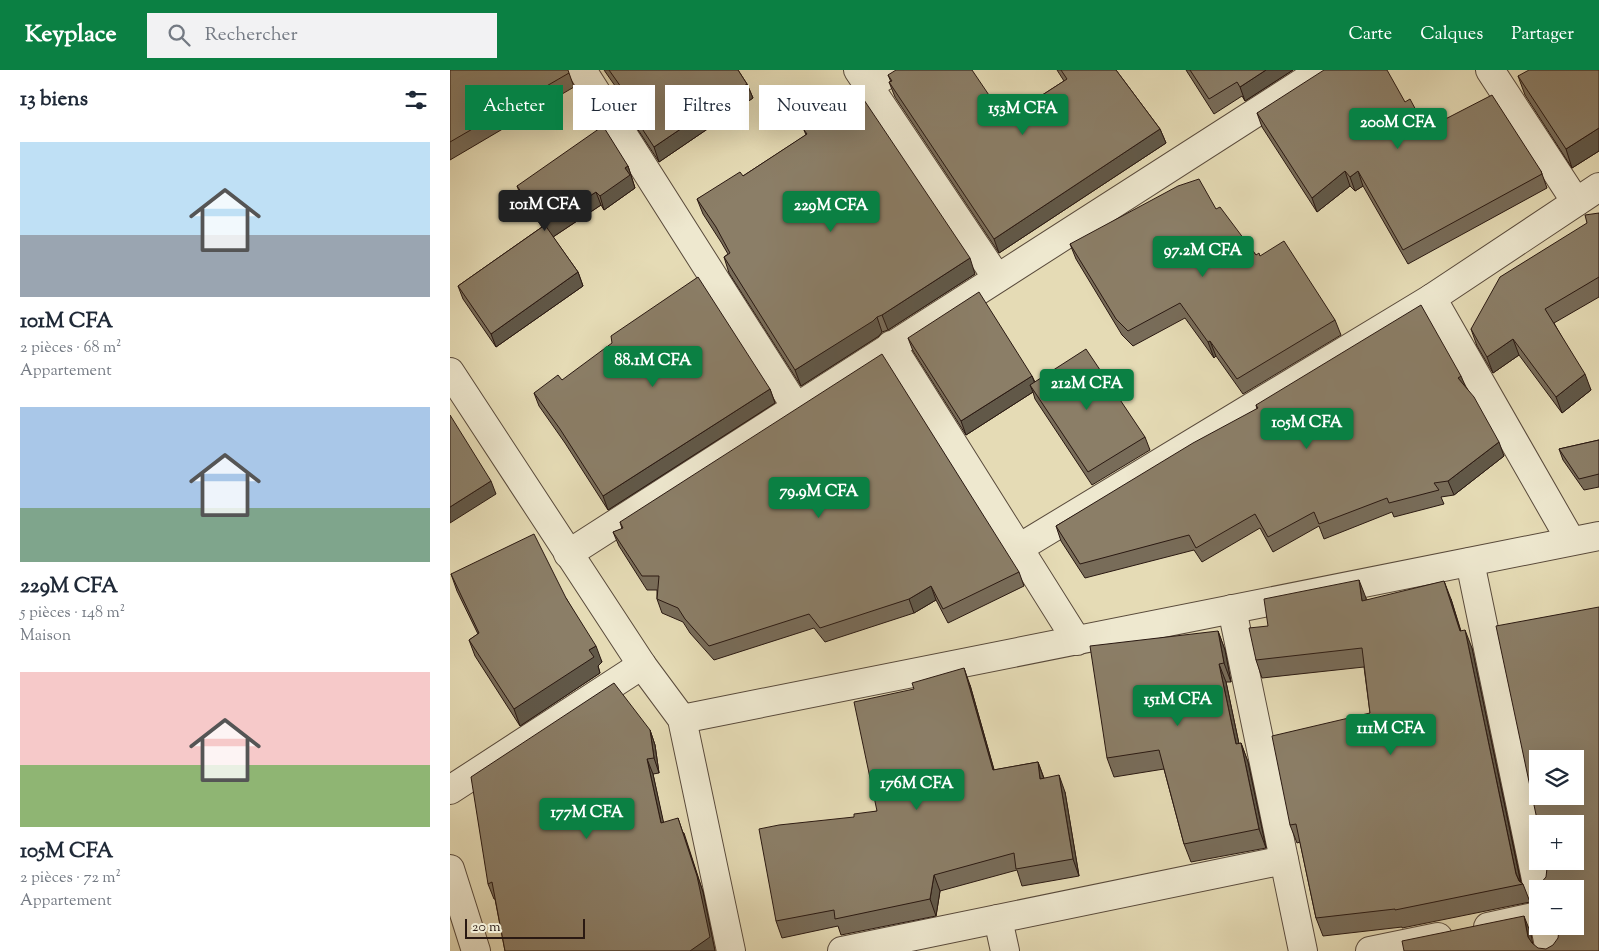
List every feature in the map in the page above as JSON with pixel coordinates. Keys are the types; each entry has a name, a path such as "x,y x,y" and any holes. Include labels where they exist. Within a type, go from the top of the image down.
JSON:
{"street":[{"path":"582,70 796,407"},
{"path":"894,70 863,78 997,278"},
{"path":"568,554 1322,70"},
{"path":"1490,70 1576,202"},
{"path":"1019,548 1432,298 1599,187"},
{"path":"1432,298 1571,541"},
{"path":"891,345 1077,640"},
{"path":"450,372 642,665 682,719 731,951"},
{"path":"682,719 1599,536"},
{"path":"1470,562 1536,880"},
{"path":"1232,609 1303,951"},
{"path":"450,790 642,665"},
{"path":"842,951 1284,860"},
{"path":"450,869 476,951"},
{"path":"1370,951 1529,918"},
{"path":"998,919 1004,951"},
{"path":"1547,935 1550,951"}],"building":[{"path":"450,70 568,70 569,73 548,85 465,85 465,130 471,130 450,142"},
{"path":"609,70 738,70 747,84 665,85 665,130 679,130 654,147 643,130 655,130 655,85 620,85"},
{"path":"896,70 972,70 993,101 1016,112 1067,79 1061,70 1116,70 1160,129 994,239 889,82 892,81 888,75"},
{"path":"1190,70 1266,70 1240,87 1237,82 1209,99"},
{"path":"1324,70 1387,70 1405,102 1410,99 1426,129 1492,95 1542,174 1403,250 1358,171 1350,177 1345,171 1312,198 1257,113"},
{"path":"1529,70 1599,70 1599,128 1566,149 1518,76"},
{"path":"865,101 970,258 795,370 724,257 730,253 716,227 697,199 740,172 743,176 807,134 804,130 865,130"},
{"path":"597,130 606,130 628,166 625,168 630,175 600,196 596,192 545,225 517,186"},
{"path":"1199,179 1216,209 1220,207 1256,255 1259,253 1260,256 1284,241 1335,320 1237,379 1180,303 1128,331 1116,319 1070,244 1178,186"},
{"path":"1599,213 1599,277 1545,309 1585,374 1556,397 1513,339 1487,357 1471,329 1500,277 1587,223 1585,215"},
{"path":"545,225 578,272 491,334 458,286"},
{"path":"698,277 770,389 603,496 560,429 534,393 558,375 562,380 612,343 611,336"},
{"path":"979,292 1032,376 961,421 908,338"},
{"path":"1421,305 1461,376 1458,378 1474,397 1499,442 1448,481 1434,483 1439,490 1389,503 1387,498 1319,524 1314,512 1268,537 1255,514 1196,548 1189,535 1080,564 1056,526 1193,443 1258,408 1256,405"},
{"path":"1086,349 1145,437 1088,472 1030,385"},
{"path":"882,354 1019,572 943,609 931,586 909,599 820,628 809,614 709,646 685,619 678,608 657,599 659,576 642,576 613,532 623,528 620,522"},
{"path":"450,415 491,481 450,507"},
{"path":"1599,440 1599,474 1579,479 1559,449"},
{"path":"534,534 566,598 596,646 589,650 594,657 514,709 469,640 479,633 451,574"},
{"path":"1359,580 1362,601 1444,581 1460,631 1465,630 1516,874 1519,881 1523,884 1395,910 1316,918 1296,824 1290,825 1272,736 1370,713 1362,648 1256,660 1249,628 1268,626 1264,599"},
{"path":"1599,607 1599,951 1404,951 1402,941 1524,916 1528,937 1538,948 1546,949 1553,945 1558,935 1584,935 1584,880 1543,880 1546,877 1547,870 1584,870 1584,815 1536,815 1534,805 1584,805 1584,750 1529,750 1529,782 1496,626"},
{"path":"1218,631 1224,663 1219,664 1236,744 1241,743 1259,829 1184,844 1159,750 1107,758 1090,646"},
{"path":"964,668 993,770 1038,762 1040,779 1059,775 1073,859 1016,869 1014,853 934,875 930,899 835,919 834,910 776,921 759,829 854,817 854,814 877,811 854,702 914,689 912,683"},
{"path":"614,683 650,730 654,758 647,759 661,823 678,818 697,876 710,937 690,951 505,951 492,882 488,884 471,777"}]}
